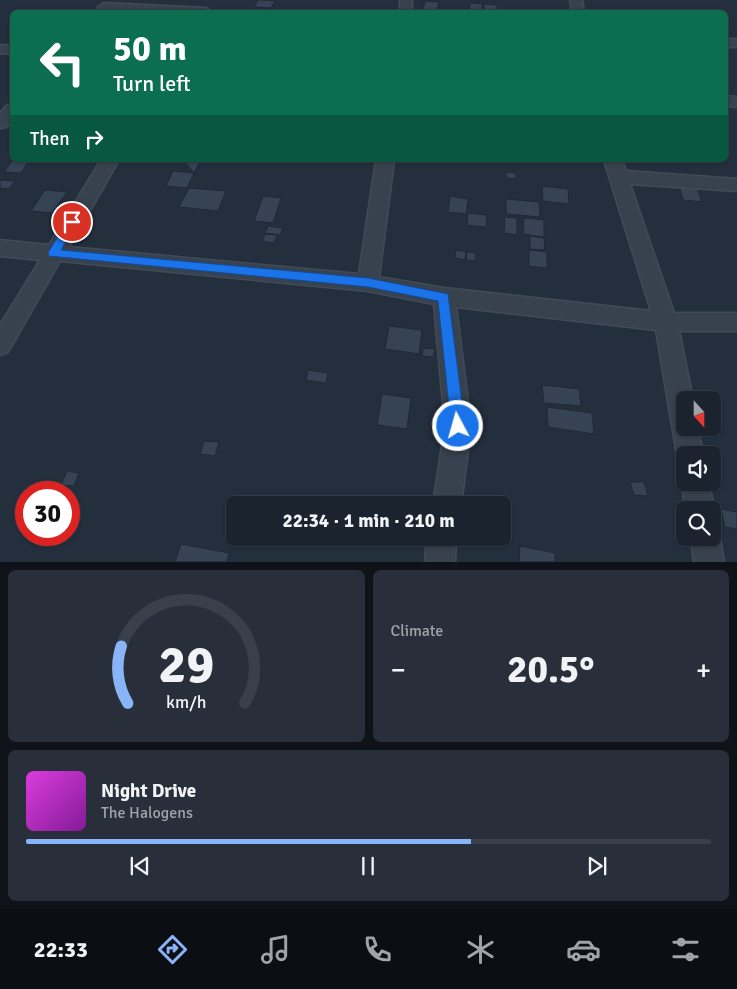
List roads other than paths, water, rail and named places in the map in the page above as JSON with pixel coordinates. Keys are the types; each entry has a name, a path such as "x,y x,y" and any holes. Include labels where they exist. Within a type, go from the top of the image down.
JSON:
{"street":[{"path":"104,6 169,10"},
{"path":"0,123 10,111"},
{"path":"0,345 109,162"},
{"path":"368,283 385,162"},
{"path":"688,446 666,322 616,168 737,185"},
{"path":"0,248 368,283 444,297 666,322 737,322"},
{"path":"444,297 458,426 448,496"},
{"path":"440,562 441,546"},
{"path":"706,546 709,562"}]}
